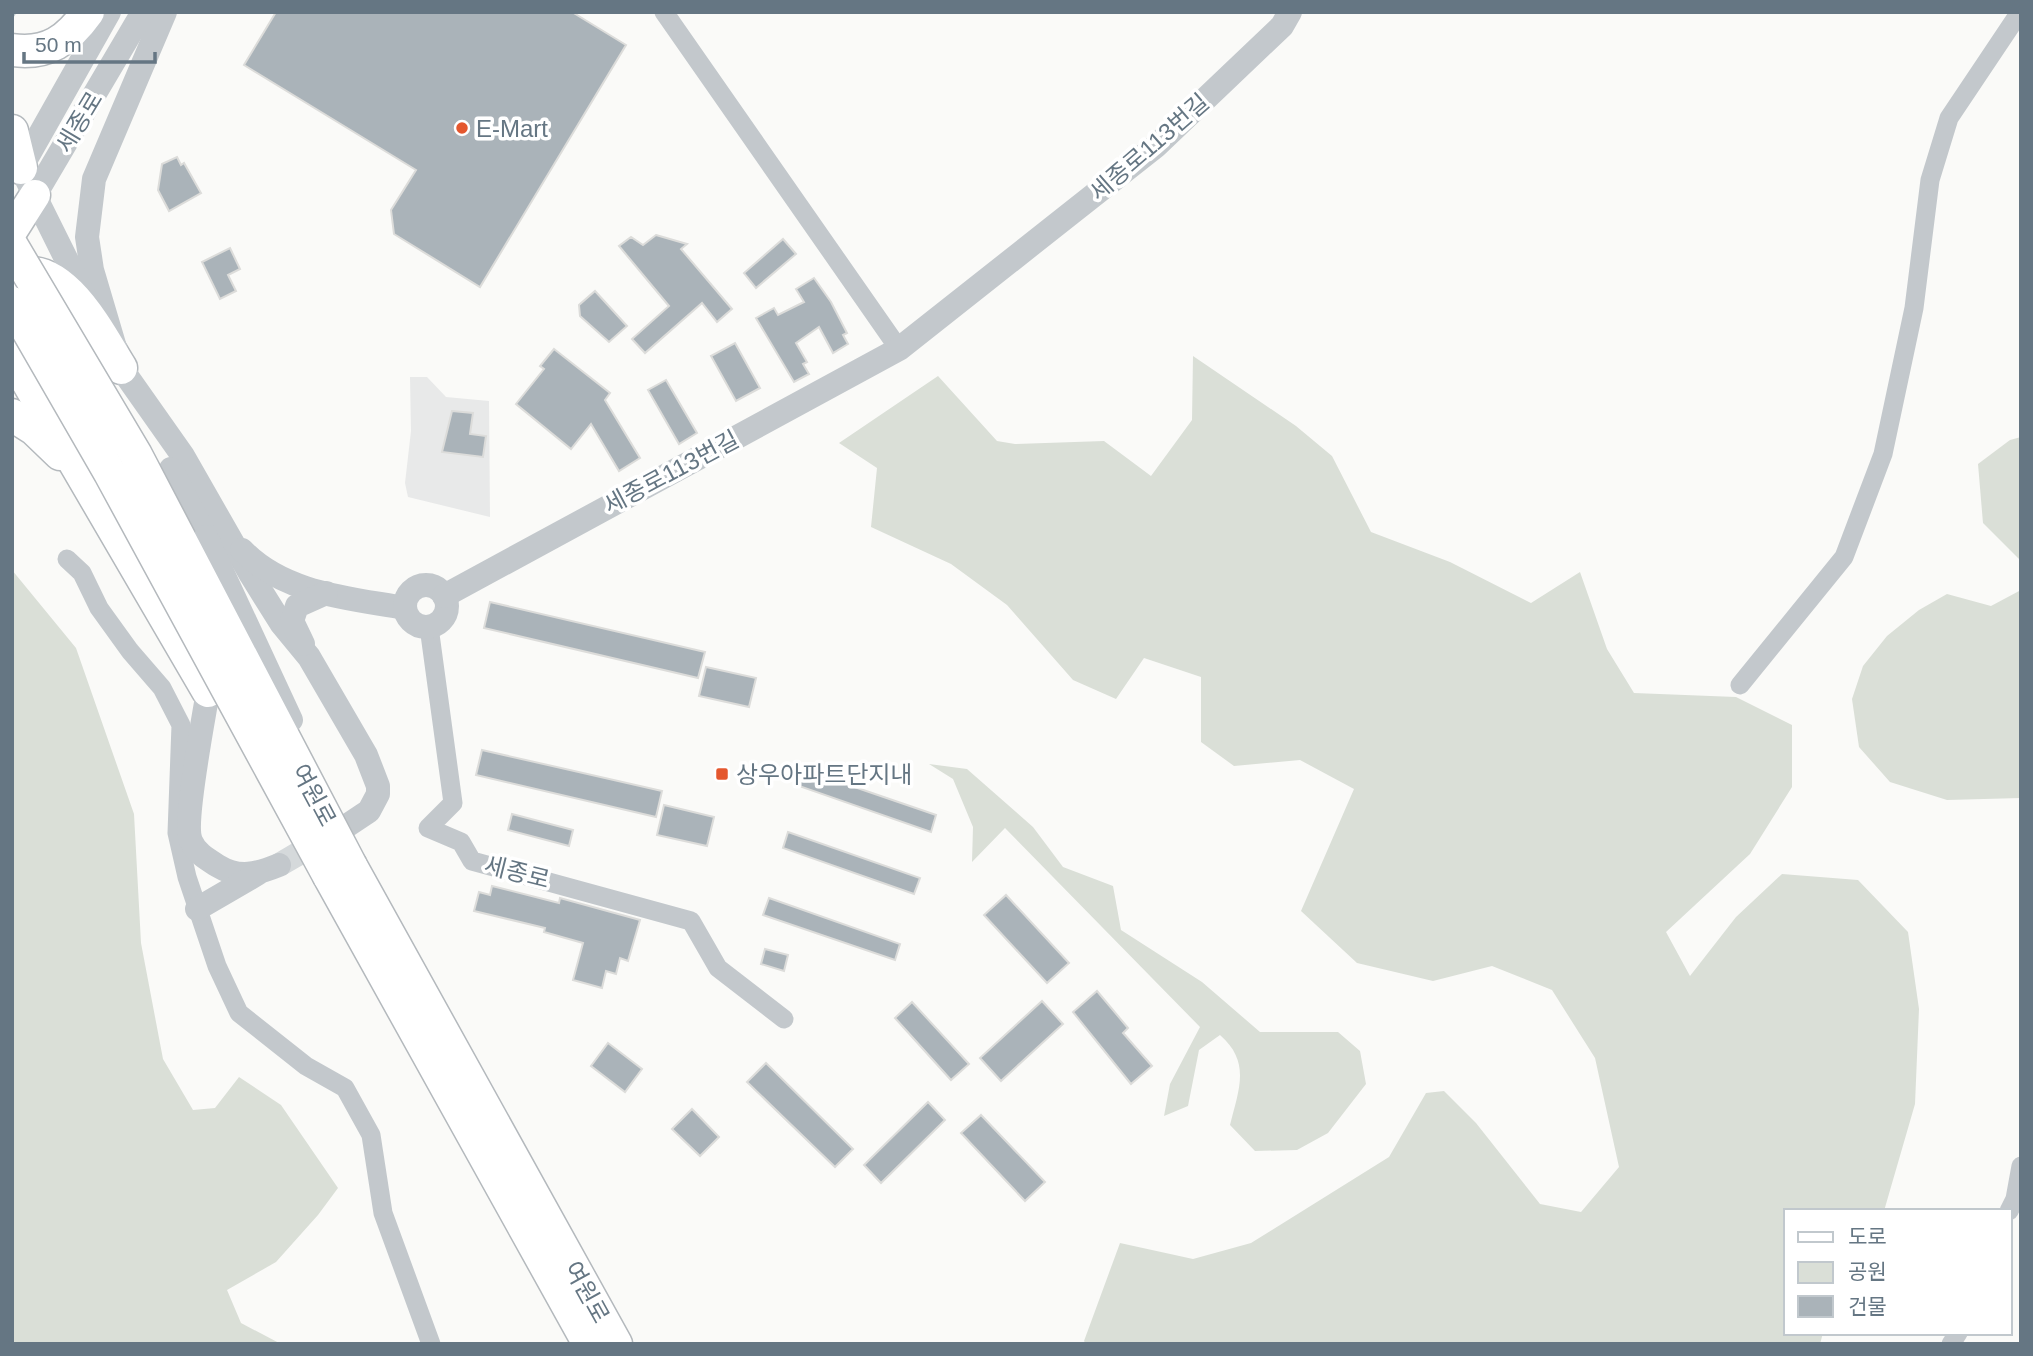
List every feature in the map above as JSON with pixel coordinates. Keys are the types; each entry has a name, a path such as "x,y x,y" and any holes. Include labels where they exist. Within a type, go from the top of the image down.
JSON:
{"highway":[{"path":"12,50 38,51 56,46 67,38 88,12"},
{"path":"12,131 23,182"},
{"name":"여원로","path":"12,246 136,455 333,879 616,1344"},
{"path":"12,277 22,272 36,272 58,282 75,299 121,368"},
{"name":"여원로","path":"12,303 110,473 589,1344"},
{"path":"12,345 41,403"},
{"path":"12,355 208,691 333,879"},
{"path":"12,415 34,429 57,450 104,509"}],"main road":[{"name":"세종로","path":"12,231 23,182"}],"street":[{"path":"109,12 23,182 121,368 215,535 345,838 333,879"},
{"name":"세종로","path":"23,182 143,12"},
{"path":"121,368 92,270 87,237 88,206 94,179 165,12"},
{"path":"664,12 899,349"},
{"name":"세종로113번길","path":"444,596 899,349 1156,146 1282,26 1290,12"},
{"path":"1740,685 1843,557 1883,454 1914,308 1930,180 1949,118 2020,12"},
{"path":"215,535 281,579 326,593 405,608"},
{"path":"215,535 309,657 343,710 378,786 375,804 348,825"},
{"path":"67,559 82,573 99,608 130,651 162,688 181,725 177,833 197,909 217,965 239,1013 306,1066 345,1088 370,1135 383,1213 431,1344"},
{"path":"420,586 433,587 444,596 445,615 429,627 411,620 405,608 409,595 420,586"},
{"path":"309,657 292,621 297,606 326,593"},
{"name":"세종로","path":"429,627 453,803 428,828 461,842 472,861 691,921 718,968 783,1019"},
{"path":"187,877 192,790 208,691"},
{"path":"189,839 198,853 230,874 268,870 197,909"},
{"path":"2010,1209 2015,1199 2021,1166"}],"shaded area":[{"path":"410,377 427,377 446,397 489,401 490,517 408,497 405,483 411,431"}],"green space":[{"path":"1193,356 1296,426 1332,456 1371,532 1450,562 1531,603 1580,572 1607,649 1634,693 1736,697 1792,725 1792,787 1750,854 1666,932 1690,976 1736,917 1782,874 1858,880 1908,932 1919,1009 1915,1104 1885,1209 1784,1209 1784,1335 1822,1335 1820,1344 1086,1344 1084,1341 1120,1243 1193,1259 1251,1243 1389,1157 1426,1093 1444,1091 1476,1123 1540,1204 1581,1212 1619,1167 1595,1058 1552,990 1492,966 1433,981 1357,963 1301,911 1354,789 1300,760 1234,766 1201,742 1201,677 1144,658 1116,699 1073,680 1007,605 951,564 871,527 877,468 839,443 938,376 997,441 1015,444 1104,441 1151,476 1192,420"},
{"path":"2021,437 2021,561 1983,523 1978,464 2010,440"},
{"path":"12,570 76,648 134,814 141,943 163,1059 193,1110 215,1108 239,1077 281,1105 338,1188 276,1262 227,1290 241,1323 281,1344 12,1344"},
{"path":"2021,590 2021,798 1947,800 1890,782 1859,747 1852,699 1863,666 1887,636 1919,610 1947,594 1991,606"},
{"path":"929,764 967,769 1033,827 1063,867 1113,886 1121,930 1202,982 1260,1032 1338,1032 1360,1051 1366,1084 1328,1133 1297,1150 1255,1151 1230,1125 1239,1088 1239,1066 1230,1045 1220,1035 1199,1050 1188,1106 1164,1116 1170,1084 1200,1027 1005,828 972,862 973,827 953,779"}],"building":[{"name":"E-Mart","path":"276,12 572,12 626,45 480,287 394,234 391,210 416,170 244,65"},
{"path":"177,157 181,165 184,163 201,193 169,211 158,190 162,164"},
{"path":"656,235 687,244 681,249 732,309 717,322 702,303 645,353 632,339 669,306 619,246 631,237 643,245"},
{"path":"783,239 796,254 756,288 744,273"},
{"path":"230,248 240,269 228,275 236,291 220,299 202,262"},
{"path":"814,278 831,302 847,333 843,335 848,344 833,353 819,327 796,343 807,362 803,364 809,374 794,382 756,318 774,308 778,315 804,302 796,289"},
{"path":"595,291 627,326 609,342 580,316 579,305"},
{"path":"735,343 760,388 736,401 711,356"},
{"path":"554,349 610,393 605,400 640,458 619,471 591,424 571,449 516,404 544,369 540,366"},
{"path":"666,380 697,433 679,444 648,390"},
{"path":"452,411 473,413 470,434 486,436 483,457 442,452"},
{"path":"490,602 705,652 698,678 484,628"},
{"path":"706,667 756,678 749,707 699,696"},
{"path":"482,750 662,791 656,817 476,775"},
{"path":"805,770 936,815 931,832 799,786"},
{"path":"664,805 714,817 707,846 657,835"},
{"path":"512,814 573,830 569,846 508,830"},
{"path":"788,832 920,878 914,894 783,848"},
{"path":"492,886 559,903 560,898 640,920 628,961 620,958 616,974 606,971 602,988 573,980 583,943 544,932 545,928 474,911 479,892 490,895"},
{"path":"1006,895 1069,963 1047,983 984,915"},
{"path":"769,898 900,944 895,960 763,915"},
{"path":"765,949 788,955 784,971 761,964"},
{"path":"1097,991 1128,1028 1123,1033 1152,1066 1131,1084 1073,1012"},
{"path":"1042,1001 1063,1024 1001,1081 980,1058"},
{"path":"912,1002 969,1064 951,1080 895,1018"},
{"path":"608,1043 642,1069 625,1092 591,1066"},
{"path":"766,1063 853,1149 835,1167 747,1082"},
{"path":"928,1102 945,1120 881,1183 864,1165"},
{"path":"692,1109 719,1137 700,1156 672,1129"},
{"path":"981,1115 1045,1182 1025,1201 961,1133"}],"tunnel":[{"path":"279,865 327,837"}],"place":[{"name":"E-Mart","path":"462,128"},
{"name":"상우아파트단지내","path":"722,774"}]}
